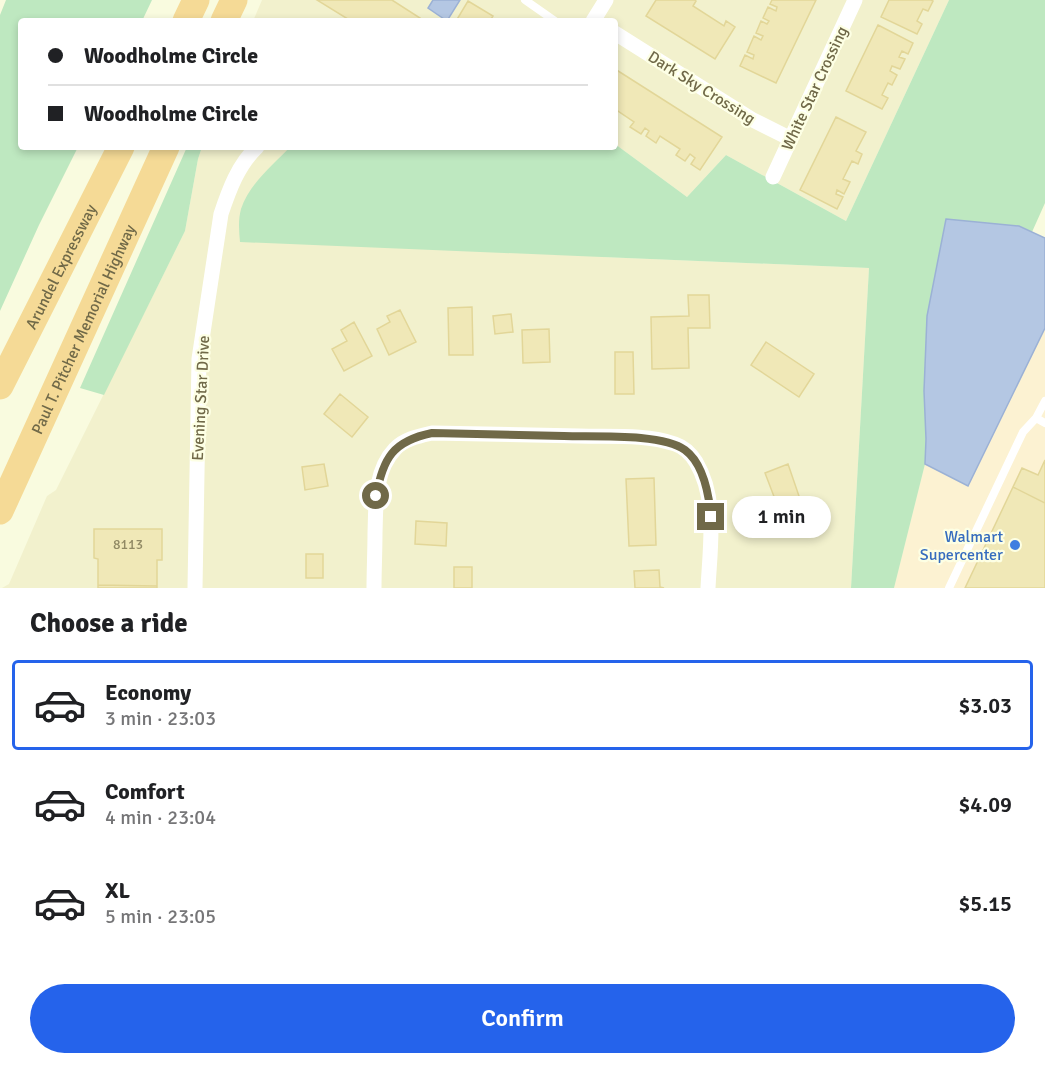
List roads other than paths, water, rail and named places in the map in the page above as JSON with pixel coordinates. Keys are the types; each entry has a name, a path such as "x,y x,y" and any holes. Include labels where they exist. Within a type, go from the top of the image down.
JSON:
{"highway":[{"path":"187,18 196,0"},
{"path":"225,18 234,0"},
{"name":"Arundel Expressway","path":"0,386 120,150"},
{"name":"Paul T. Pitcher Memorial Highway","path":"0,511 165,150"}],"street":[{"path":"595,18 606,0"},
{"name":"White Star Crossing","path":"773,177 855,0"},
{"name":"Dark Sky Crossing","path":"618,35 753,120 791,139"},
{"name":"Evening Star Drive","path":"195,588 199,359 221,214 228,192 239,171 255,150"},
{"path":"374,588 376,496 380,476 395,449 406,441 432,433 640,438 676,445 688,452 695,461 703,477 709,498 711,517 708,588"}],"lane":[{"path":"525,0 551,18"},
{"path":"949,588 1023,432 1036,418 1045,401"},
{"path":"1036,418 1045,423"}],"water":[{"path":"433,0 460,0 449,18 443,18 428,8"},
{"path":"946,219 1019,226 1045,238 1045,328 968,486 925,464 924,391 927,316"}],"place":[{"name":"Walmart Supercenter","path":"1015,545"}]}
